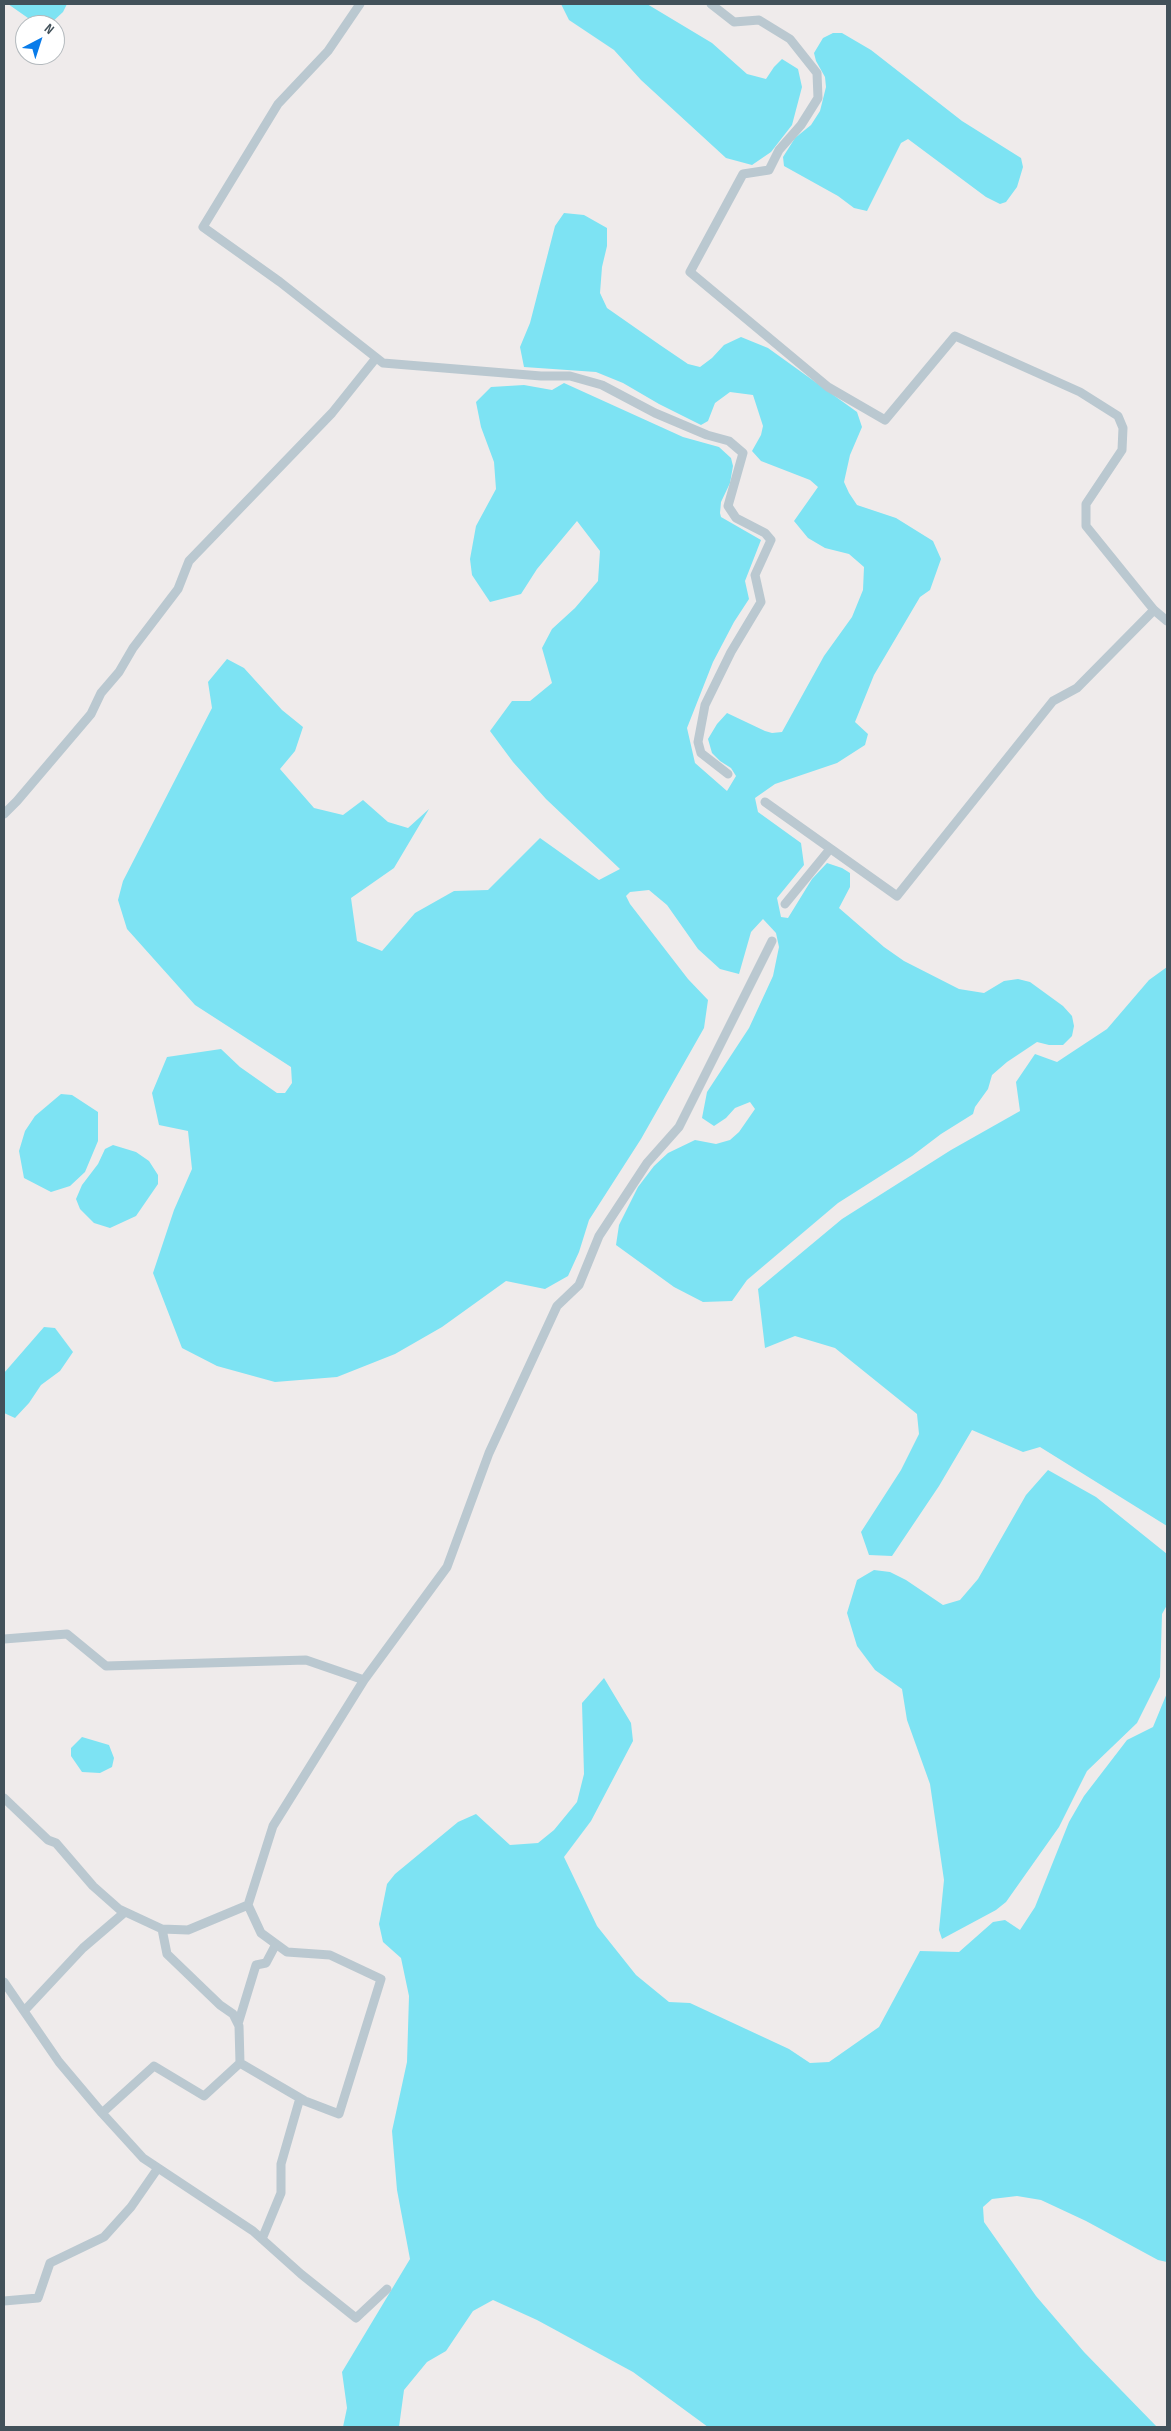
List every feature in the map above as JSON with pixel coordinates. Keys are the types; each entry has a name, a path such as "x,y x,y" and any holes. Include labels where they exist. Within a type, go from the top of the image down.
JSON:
{"street":[{"path":"360,4 328,51 278,104 203,227 280,282 383,363 541,376 570,376 602,385 655,413 707,435 729,440 743,453 728,506 736,518 765,533 771,540 755,575 761,602 730,652 705,705 698,742 701,753 728,774"},
{"path":"711,4 734,22 760,20 790,39 817,73 818,98 801,125 779,150 769,170 743,174 690,272 828,387 886,420 955,336 1080,392 1118,416 1123,428 1122,450 1086,504 1086,526 1154,610 1167,621"},
{"path":"4,814 18,801 91,714 101,693 120,672 133,648 178,589 189,561 332,413 376,358"},
{"path":"765,802 897,896 1053,701 1076,688 1154,610"},
{"path":"786,904 830,849"},
{"path":"240,2064 300,2098 339,2114 381,1979 330,1954 287,1952 261,1933 248,1905 273,1826 364,1680 447,1567 489,1454 557,1306 579,1285 599,1236 647,1163 680,1127 772,941"},
{"path":"4,1639 67,1634 106,1666 306,1660 364,1680"},
{"path":"4,1798 48,1840 56,1843 93,1886 125,1912 162,1929 188,1930 248,1905"},
{"path":"25,2010 83,1948 125,1912"},
{"path":"162,1929 167,1954 220,2005 233,2014 238,2024"},
{"path":"240,2064 238,2024 256,1965 266,1963 276,1944"},
{"path":"4,1982 25,2010 58,2062 143,2158 262,2239 300,2274 356,2318 387,2290"},
{"path":"102,2113 154,2066 204,2096 240,2064"},
{"path":"262,2239 281,2193 281,2164 300,2098"},
{"path":"4,2301 38,2298 50,2263 104,2237 131,2207 158,2168"}],"water":[{"path":"8,4 67,4 60,15 24,15"},
{"path":"561,4 647,4 712,43 747,74 766,79 782,59 798,69 802,87 792,125 771,152 752,165 726,158 641,80 614,50 569,20"},
{"path":"833,33 842,33 871,50 962,121 1021,158 1023,167 1017,187 1006,202 1000,204 986,197 908,139 901,143 867,211 854,208 838,196 784,166 783,157 795,138 811,125 820,111 826,87 825,77 816,61 814,53 823,38"},
{"path":"564,213 584,215 607,228 607,246 602,267 600,293 607,308 660,345 688,364 700,367 724,345 741,337 768,348 857,412 862,427 850,455 844,482 849,493 857,505 896,518 933,541 941,559 930,590 920,597 874,675 855,722 868,734 865,745 837,763 775,784 755,798 758,812 801,843 804,865 777,898 781,917 788,918 812,879 827,863 842,868 850,873 850,887 839,908 884,947 904,961 959,989 984,993 1004,981 1018,979 1030,982 1063,1006 1072,1016 1074,1026 1072,1036 1063,1045 1049,1045 1037,1042 1007,1062 992,1075 988,1089 975,1107 973,1114 838,1203 747,1280 732,1301 703,1302 674,1287 616,1245 619,1225 638,1187 654,1166 668,1153 695,1140 716,1144 730,1140 739,1132 755,1109 750,1102 735,1108 726,1118 714,1126 702,1118 707,1092 749,1028 773,976 779,947 776,933 763,919 751,932 739,974 720,969 698,949 667,905 649,890 630,892 626,896 630,904 688,979 708,1000 704,1028 641,1139 589,1220 579,1252 568,1276 545,1289 506,1281 442,1327 395,1354 337,1377 275,1382 217,1366 182,1348 153,1273 174,1210 192,1169 188,1131 159,1125 152,1093 167,1057 221,1049 240,1067 277,1093 285,1093 292,1083 291,1067 195,1005 127,929 118,900 123,881 212,708 208,682 227,659 244,668 282,710 303,727 295,751 280,769 314,808 343,815 363,800 388,822 408,828 429,809 394,868 351,898 357,941 382,951 415,913 454,891 488,890 540,838 599,880 620,869 546,799 513,762 490,731 512,701 530,701 552,683 542,648 552,629 575,608 598,581 600,551 577,521 537,569 521,594 490,602 472,575 470,559 476,526 496,489 494,462 481,427 476,402 491,387 524,385 552,390 564,383 683,437 719,447 731,458 733,466 730,483 721,502 721,517 761,540 745,581 749,599 734,622 713,662 687,728 695,763 727,791 736,776 731,768 712,753 708,739 717,724 727,713 765,731 772,733 782,732 824,656 852,617 863,590 864,567 849,554 825,548 808,538 794,521 818,487 810,480 761,461 752,451 761,435 763,426 753,395 730,392 715,403 708,421 701,425 623,383 596,372 524,367 520,347 530,323 555,226"},
{"path":"1167,967 1167,1526 1040,1447 1023,1452 972,1430 939,1486 892,1556 869,1555 861,1532 901,1470 919,1434 917,1414 835,1348 795,1336 765,1348 758,1289 842,1219 951,1150 1020,1111 1016,1082 1035,1054 1057,1062 1107,1029 1149,980"},
{"path":"61,1094 72,1095 98,1112 98,1141 85,1172 70,1186 51,1192 24,1178 19,1151 25,1131 35,1116"},
{"path":"113,1145 136,1152 149,1161 158,1175 158,1184 136,1216 110,1228 94,1223 80,1209 76,1199 82,1185 98,1164 105,1149"},
{"path":"44,1327 55,1328 73,1352 60,1371 41,1385 29,1403 15,1418 4,1413 4,1373"},
{"path":"1048,1470 1096,1497 1167,1554 1167,1605 1162,1614 1160,1677 1137,1723 1087,1771 1059,1827 1006,1902 996,1910 942,1939 939,1930 944,1880 930,1784 907,1720 902,1689 875,1670 857,1646 847,1613 857,1580 874,1570 890,1572 906,1580 943,1605 960,1600 978,1579 1026,1495"},
{"path":"604,1678 631,1723 633,1741 591,1821 564,1857 597,1926 636,1975 669,2002 690,2003 789,2049 810,2063 829,2062 879,2027 920,1951 959,1952 993,1922 1005,1920 1020,1930 1035,1907 1069,1822 1084,1796 1127,1740 1153,1727 1167,1693 1167,2262 1158,2260 1086,2221 1041,2200 1017,2196 992,2199 983,2207 984,2222 1036,2296 1084,2352 1157,2427 708,2427 633,2372 537,2320 493,2300 473,2311 446,2351 427,2362 404,2390 399,2427 343,2427 347,2408 342,2372 410,2259 397,2190 392,2131 407,2062 409,1996 401,1958 383,1942 379,1924 387,1884 395,1874 458,1822 476,1814 510,1845 538,1843 554,1830 577,1802 584,1774 582,1703"},
{"path":"82,1737 109,1745 114,1758 112,1767 100,1773 82,1772 71,1756 71,1748"}]}
